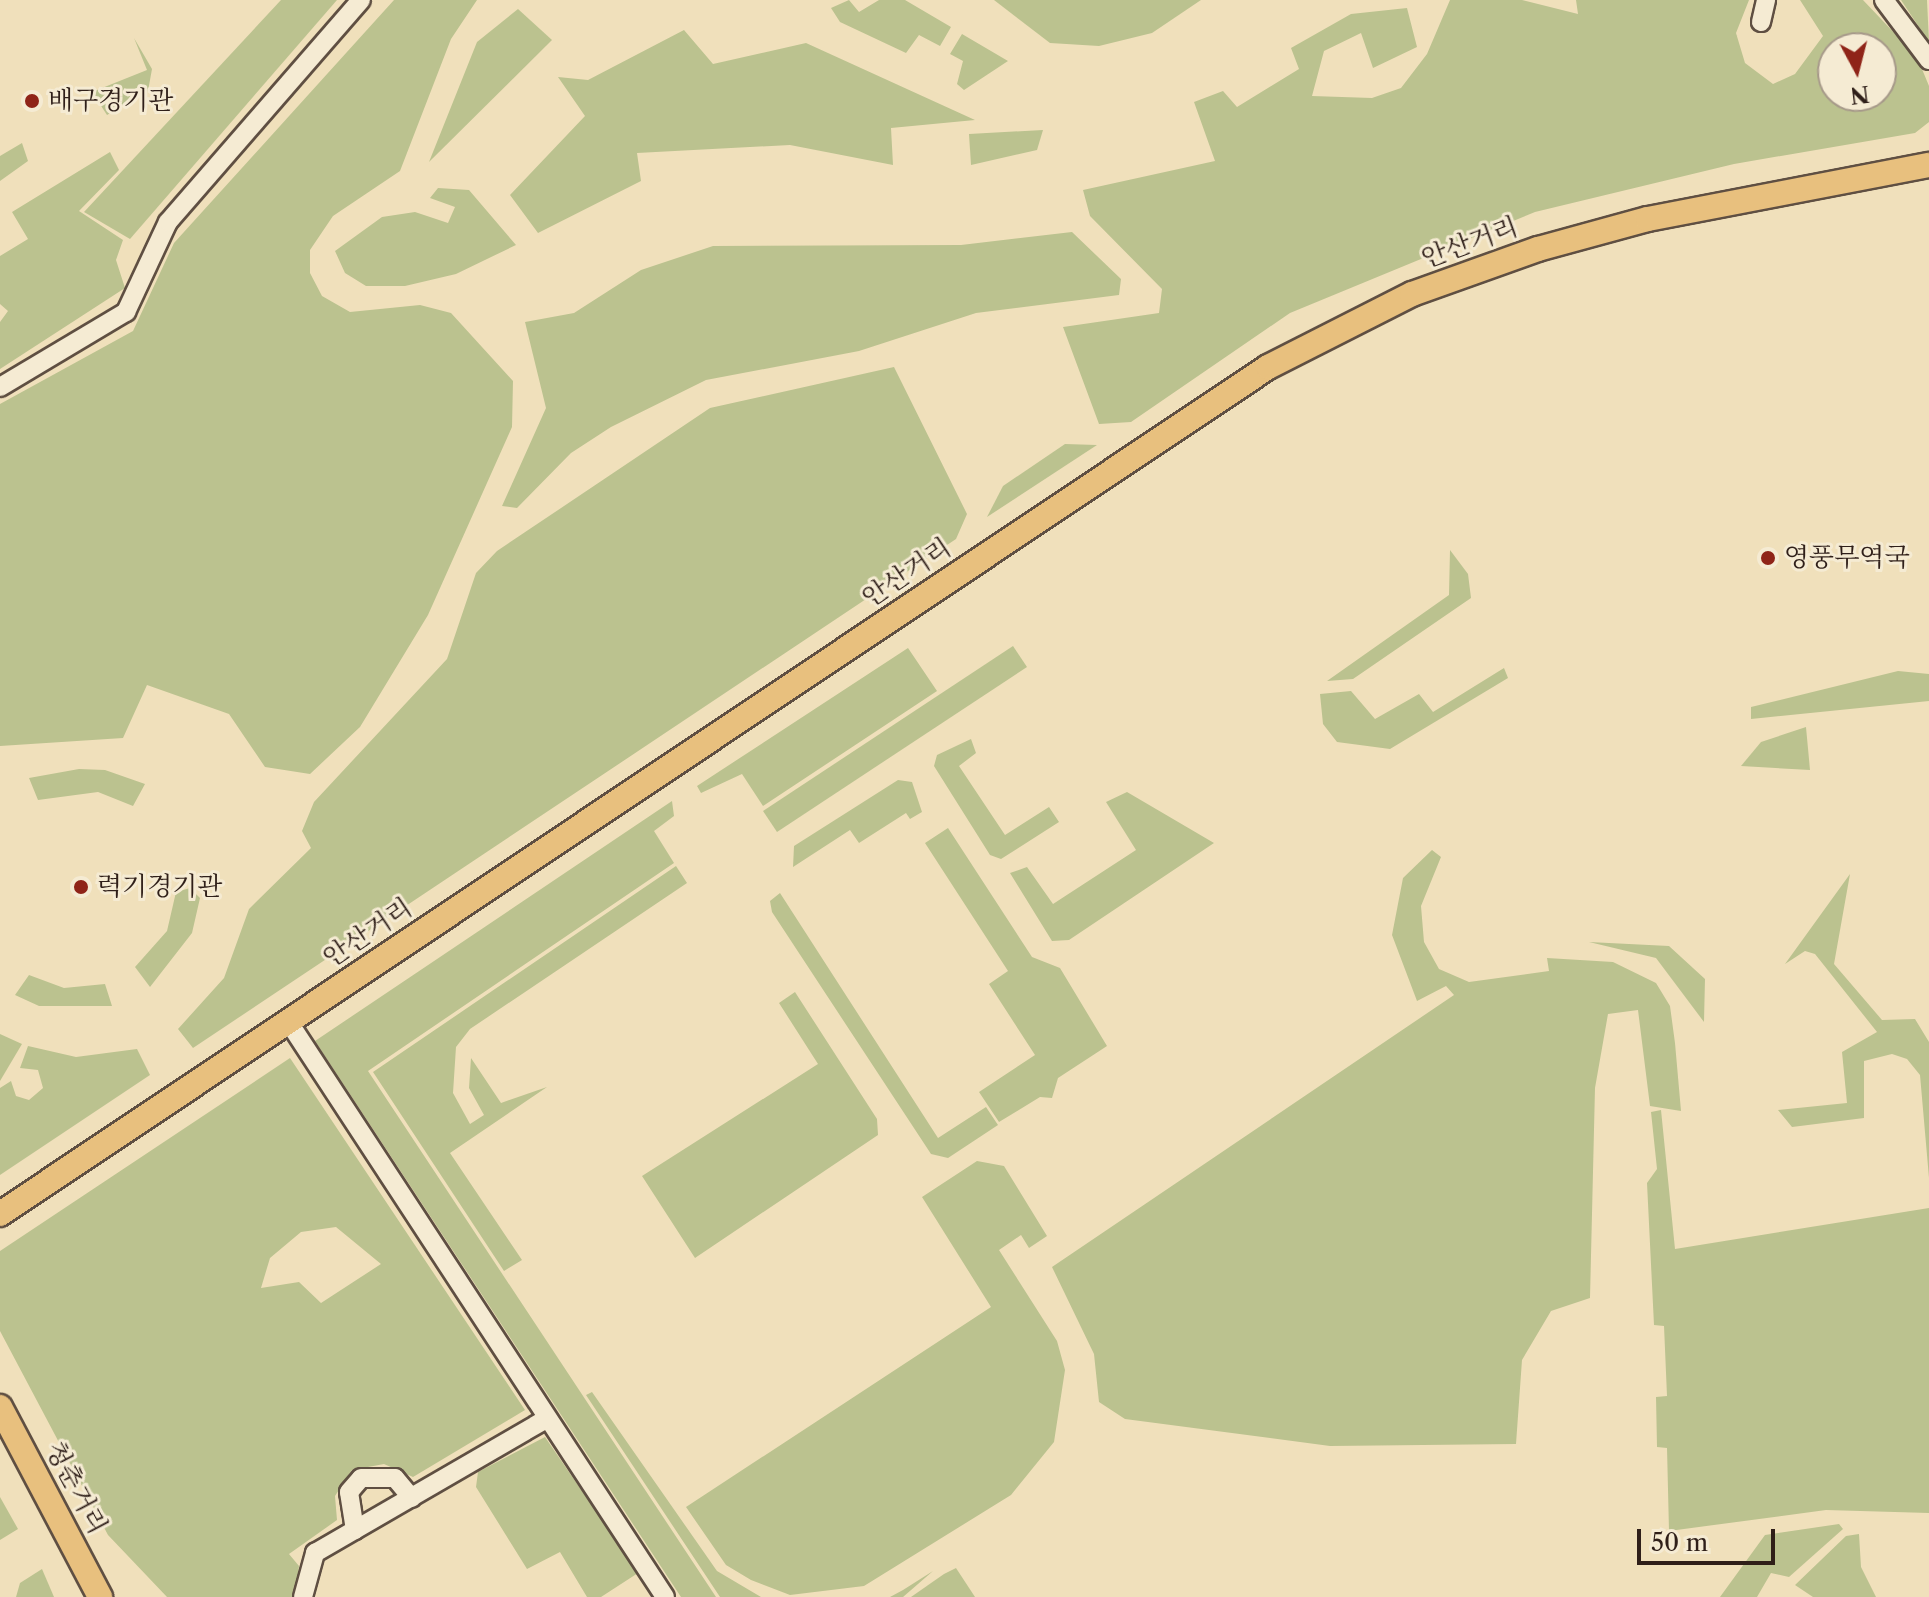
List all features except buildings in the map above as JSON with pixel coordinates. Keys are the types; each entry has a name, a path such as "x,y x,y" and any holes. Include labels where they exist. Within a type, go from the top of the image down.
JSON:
{"main road":[{"name":"안산거리","path":"0,1214 1268,367 1412,294 1538,249 1648,219 1929,165"},
{"name":"청춘거리","path":"0,1407 100,1597"}],"street":[{"path":"0,387 126,312 168,222 361,0"},
{"path":"1761,22 1766,0"},
{"path":"1884,0 1929,60"},
{"path":"288,1021 665,1597"},
{"path":"303,1597 315,1553 546,1419"},
{"path":"355,1530 349,1492 361,1478 395,1478 412,1498"}],"green space":[{"path":"281,0 337,0 130,239 84,212"},
{"path":"394,0 477,0 451,39 400,171 333,216 310,250 310,273 322,296 350,312 420,305 451,313 513,381 512,427 428,615 360,727 310,774 265,767 229,714 147,685 123,738 0,746 0,404 133,331 174,243"},
{"path":"849,0 859,12 879,0 905,0 951,27 940,46 919,35 906,53 840,22 831,8"},
{"path":"994,0 1201,0 1152,33 1099,46 1050,43"},
{"path":"1450,0 1522,0 1578,14 1576,0 1749,0 1736,33 1745,63 1773,84 1795,74 1817,44 1817,112 1897,112 1897,36 1917,57 1929,86 1929,122 1915,133 1734,164 1535,212 1290,313 1131,422 1099,424 1063,327 1159,313 1162,289 1090,216 1083,190 1215,161 1194,102 1223,91 1237,107 1299,69 1291,48 1351,14 1407,8 1417,47 1373,68 1361,33 1324,51 1312,96 1372,98 1401,88 1427,54"},
{"path":"1800,0 1863,0 1893,32 1820,32"},
{"path":"1901,0 1927,0 1929,42"},
{"path":"518,9 552,40 429,162 477,42"},
{"path":"684,30 713,64 806,43 975,120 891,128 893,165 790,145 637,153 641,181 538,233 510,195 585,116 558,77 588,80"},
{"path":"962,34 1008,61 964,90 957,84 963,61 950,54"},
{"path":"134,38 152,69 148,91 107,115 92,92 147,70"},
{"path":"1043,130 1037,150 971,165 969,134"},
{"path":"22,143 28,161 0,181 0,156"},
{"path":"110,152 119,170 79,211 123,240 116,260 125,288 0,369 0,322 8,311 0,304 0,256 28,239 12,212"},
{"path":"438,188 469,190 516,245 456,274 405,286 366,286 345,273 335,251 382,217 415,212 448,223 455,207 430,198"},
{"path":"1072,232 1121,279 1119,295 976,313 859,351 706,380 611,427 571,453 517,508 502,506 546,408 525,322 574,313 641,270 713,246 961,245"},
{"path":"894,367 967,514 956,539 193,1048 178,1029 224,978 249,909 311,848 302,831 314,802 447,659 476,573 497,551 710,408"},
{"path":"1065,444 1097,445 987,517 1003,486"},
{"path":"1450,550 1468,574 1471,598 1353,679 1327,681 1449,595"},
{"path":"1013,646 1027,667 777,832 763,811"},
{"path":"908,648 937,691 763,806 742,774 701,793 697,786"},
{"path":"1504,668 1508,678 1390,749 1337,742 1323,724 1320,694 1351,691 1375,719 1419,694 1433,712"},
{"path":"1898,671 1929,674 1929,701 1751,719 1751,707"},
{"path":"1806,727 1810,770 1741,766 1761,742"},
{"path":"971,739 976,753 959,766 1005,835 1049,807 1059,822 1001,859 990,855 934,766 937,755"},
{"path":"79,769 105,770 145,784 133,806 98,792 38,800 29,778"},
{"path":"898,780 912,782 922,812 910,819 906,813 859,843 850,830 793,867 794,846"},
{"path":"1127,792 1214,843 1069,940 1052,941 1010,873 1027,867 1053,904 1136,850 1106,802"},
{"path":"672,801 674,816 654,831 674,863 368,1071 716,1597 681,1597 315,1041"},
{"path":"948,828 1032,957 1060,968 1107,1046 1058,1078 1052,1098 1040,1097 999,1122 979,1092 1035,1055 989,984 1008,971 925,843"},
{"path":"1432,850 1441,857 1421,906 1424,942 1439,969 1469,982 1549,971 1547,958 1613,962 1656,983 1670,1006 1681,1111 1650,1106 1638,1010 1608,1014 1595,1088 1590,1298 1551,1311 1522,1360 1516,1444 1330,1446 1125,1419 1099,1402 1094,1354 1052,1267 1454,995 1446,986 1417,1001 1392,935 1403,878"},
{"path":"676,866 687,883 470,1029 456,1047 453,1093 470,1124 484,1115 469,1088 471,1058 501,1103 547,1087 450,1153 522,1260 504,1271 373,1072"},
{"path":"1850,874 1834,964 1882,1020 1915,1019 1929,1042 1929,1178 1920,1075 1907,1059 1892,1054 1864,1061 1864,1118 1792,1127 1778,1110 1847,1103 1842,1052 1877,1032 1815,954 1805,951 1785,964"},
{"path":"190,888 200,898 192,933 150,987 135,967 167,931 176,892"},
{"path":"780,893 938,1138 986,1107 998,1125 948,1158 931,1154 772,912 770,901"},
{"path":"1589,942 1669,946 1705,979 1704,1022 1656,958"},
{"path":"29,975 64,988 105,984 112,1006 39,1006 15,995"},
{"path":"795,992 877,1119 878,1135 695,1258 642,1176 818,1064 779,1003"},
{"path":"0,1034 22,1044 0,1081"},
{"path":"28,1046 76,1057 137,1049 150,1075 0,1175 0,1088 11,1081 16,1096 29,1100 43,1088 38,1070 20,1068"},
{"path":"290,1058 525,1410 413,1477 384,1464 352,1470 335,1496 337,1520 289,1554 299,1566 295,1597 167,1597 108,1535 0,1331 0,1251","holes":["336,1227 381,1264 321,1303 299,1282 261,1288 270,1258 301,1232"]},
{"path":"1661,1110 1675,1249 1929,1208 1929,1513 1826,1510 1669,1531 1667,1448 1657,1447 1656,1397 1667,1396 1664,1326 1654,1325 1647,1183 1657,1169 1651,1112"},
{"path":"977,1161 1004,1166 1047,1236 1029,1248 1021,1235 999,1250 1057,1341 1065,1370 1054,1442 1011,1495 864,1586 790,1595 751,1580 726,1565 686,1507 991,1307 922,1197"},
{"path":"592,1392 717,1571 761,1597 720,1597 586,1395"},
{"path":"545,1437 638,1573 601,1597 587,1597 560,1552 527,1569 476,1487 478,1472"},
{"path":"0,1497 18,1529 0,1540"},
{"path":"1839,1524 1843,1529 1789,1577 1771,1573 1757,1597 1720,1597 1765,1535"},
{"path":"1859,1534 1861,1567 1876,1597 1813,1597 1795,1585 1846,1536"},
{"path":"956,1568 975,1597 911,1597 944,1574"},
{"path":"42,1569 54,1597 16,1597 20,1583"},
{"path":"933,1571 903,1597 890,1597 903,1590"}],"place":[{"name":"배구경기관","path":"32,101"},
{"name":"영풍무역국","path":"1768,558"},
{"name":"력기경기관","path":"81,887"}]}
